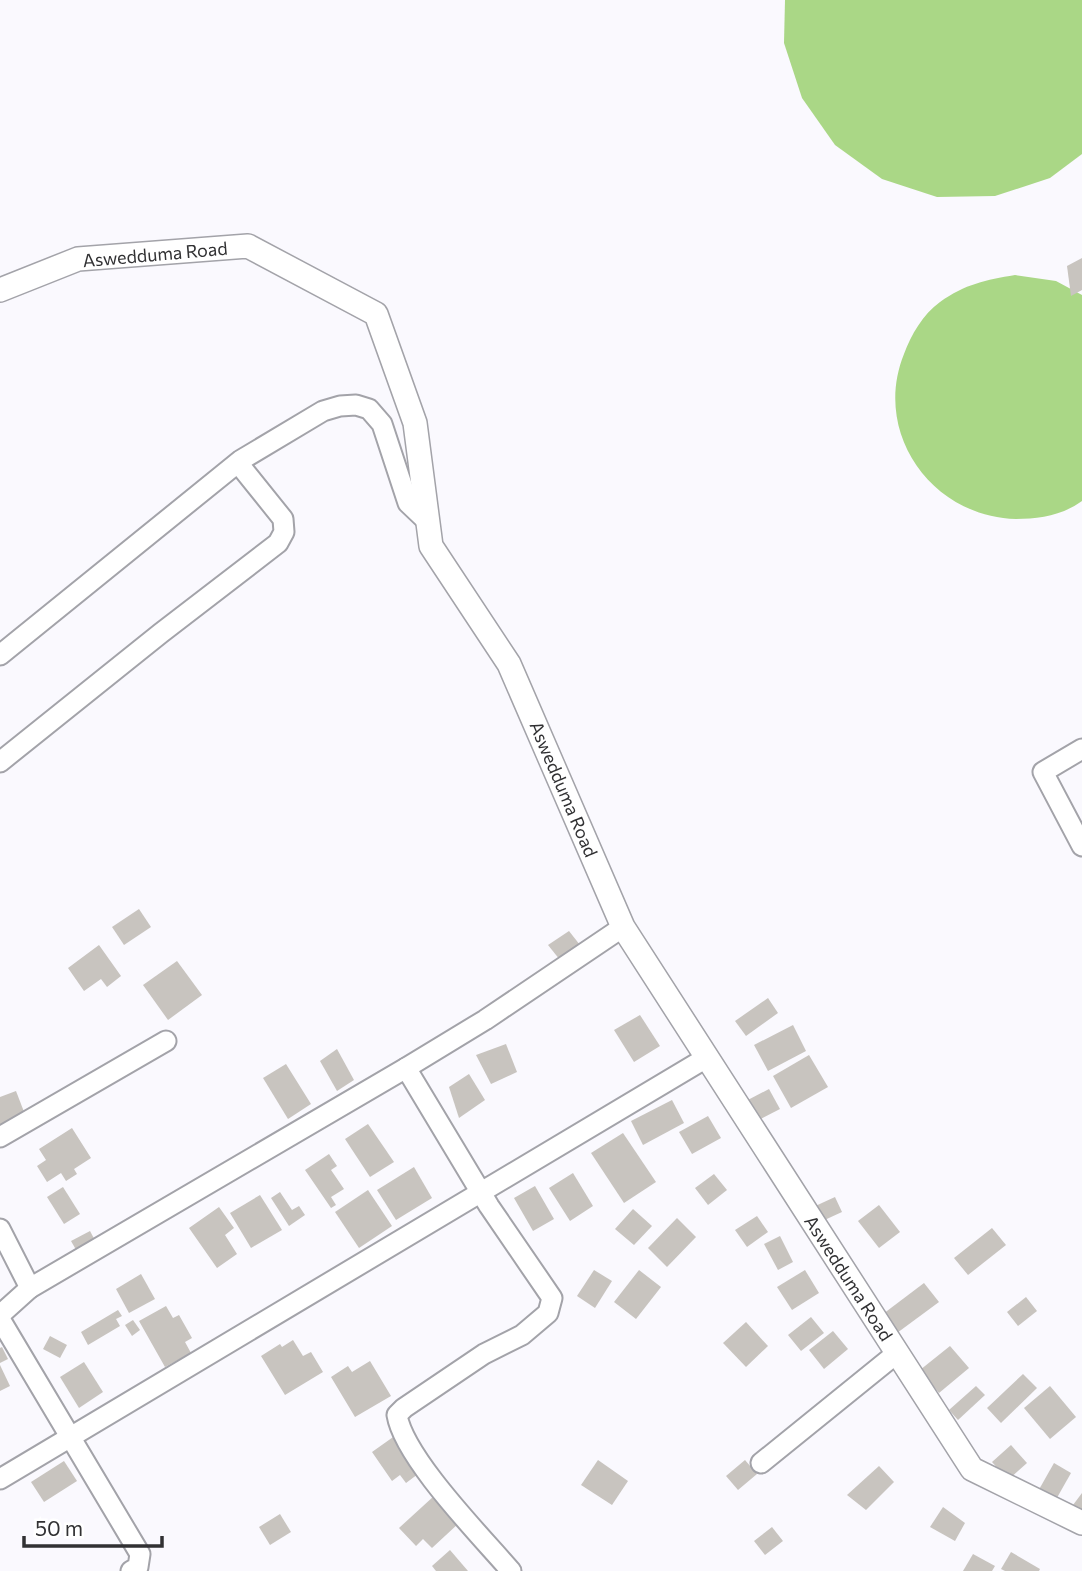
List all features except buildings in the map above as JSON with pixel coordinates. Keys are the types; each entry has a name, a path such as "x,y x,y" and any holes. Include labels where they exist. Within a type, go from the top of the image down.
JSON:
{"street":[{"name":"Aswedduma Road","path":"0,290 78,259 248,246 376,314 415,424 431,546 509,664 624,927 972,1469 1082,1522"},
{"path":"0,655 238,463 323,411 356,405 369,409 382,424 408,503 428,522"},
{"path":"0,762 161,632 278,543 284,532 283,519 238,463"},
{"path":"1082,749 1043,772 1082,846"},
{"path":"131,1571 138,1567 141,1554 0,1317 30,1288 485,1020 624,927"},
{"path":"0,1137 166,1041"},
{"path":"0,1479 701,1061"},
{"path":"406,1068 480,1191 552,1297 548,1313 522,1335 484,1354 397,1415 400,1432 407,1444 451,1503 512,1571"},
{"path":"0,1229 30,1288"},
{"path":"761,1463 897,1353"}],"green space":[{"path":"785,0 1082,0 1082,154 1050,178 995,196 937,197 882,179 835,145 802,98 784,43"},
{"path":"1015,275 1056,281 1082,295 1082,501 1067,510 1050,515 1016,519 986,515 959,503 935,487 916,465 903,440 896,413 896,384 904,354 914,332 928,313 949,296 967,287"}]}
